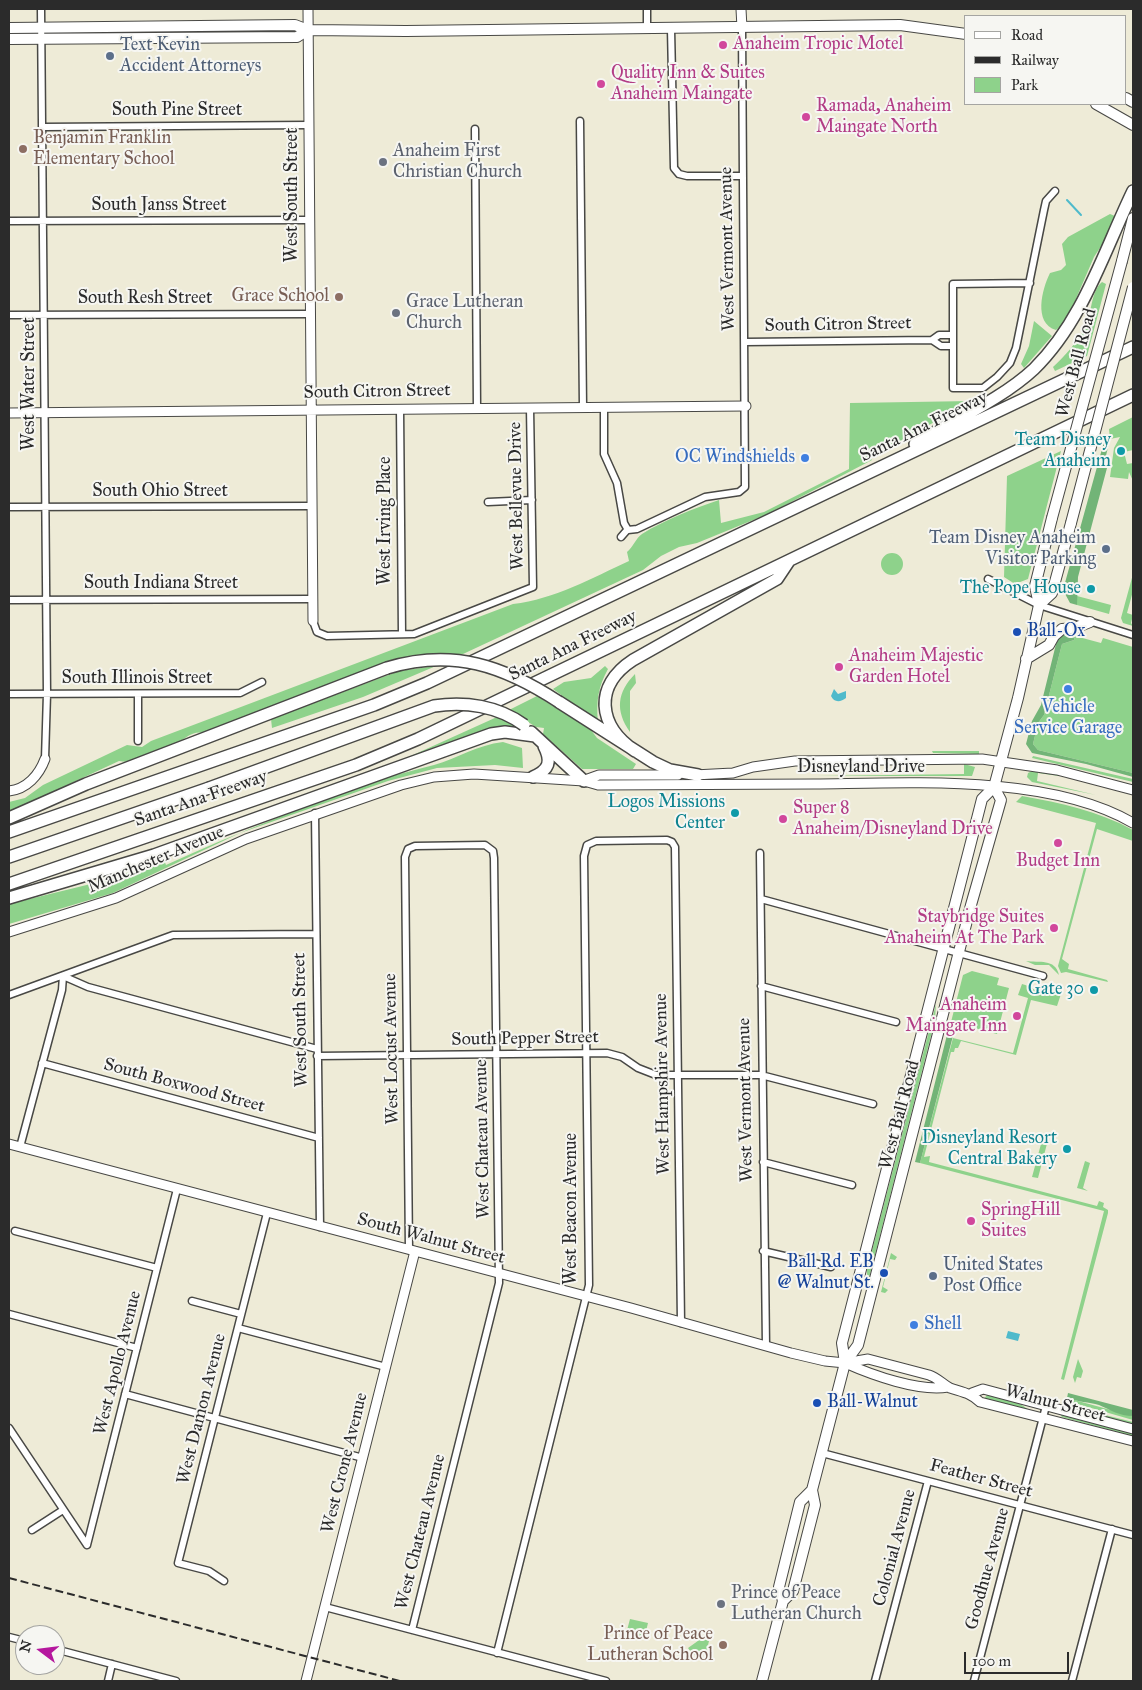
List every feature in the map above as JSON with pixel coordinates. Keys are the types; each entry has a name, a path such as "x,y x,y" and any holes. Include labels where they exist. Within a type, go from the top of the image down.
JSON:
{"highway":[{"path":"848,483 995,396 1033,369 1060,337 1081,305 1133,191"},
{"name":"Santa Ana Freeway","path":"9,832 374,705 427,683 1133,347"},
{"name":"Santa Ana Freeway","path":"9,884 356,765 474,714 1133,396"},
{"path":"635,751 614,733 606,717 605,700 614,675 633,660 777,579 790,560"},
{"path":"9,818 86,784 387,668 428,660 455,660 481,664 516,676 635,751 670,770 698,775"},
{"path":"9,856 209,788 434,706 453,704 476,705 507,715 524,725 584,780"},
{"path":"9,898 154,855 491,734 505,732 538,739 550,756 549,765 544,772 533,777"}],"main road":[{"path":"9,28 294,25 308,30 671,29 900,25 964,34"},
{"path":"9,39 297,37 308,30"},
{"path":"1098,105 1133,124"},
{"name":"West Ball Road","path":"845,1363 842,1343 982,799 994,787 1001,761 1039,605 1035,586 1133,218"},
{"name":"West Ball Road","path":"1039,605 1052,592 1133,287"},
{"path":"1026,659 1049,645 1054,636 1062,629 1075,628 1090,622"},
{"name":"West Ball Road","path":"762,1681 783,1601 793,1591 815,1505 812,1490 845,1363 858,1345 959,954 1002,800 994,787"},
{"name":"West Ball Road","path":"783,1601 779,1587 800,1502 812,1490"}],"street":[{"name":"West Water Street","path":"41,9 44,127 43,221 48,694 45,759"},
{"name":"West South Street","path":"308,9 313,621"},
{"path":"647,9 647,29"},
{"name":"West Vermont Avenue","path":"628,529 638,529 710,495 739,492 743,489 746,480 742,9"},
{"path":"671,29 673,158 676,171 687,176 743,176"},
{"path":"580,121 583,407"},
{"name":"South Pine Street","path":"44,127 309,125"},
{"path":"475,129 477,408"},
{"path":"1030,284 953,284 953,388 983,388 1010,363 1016,348 1030,284 1046,201 1055,191"},
{"name":"South Janss Street","path":"9,221 310,220"},
{"name":"South Resh Street","path":"9,315 311,314"},
{"name":"South Citron Street","path":"932,340 939,335 953,334"},
{"name":"South Citron Street","path":"745,342 932,340 941,346 953,346"},
{"name":"South Citron Street","path":"9,414 312,409 746,406"},
{"path":"604,407 604,454 618,482 624,523 628,529 622,538"},
{"name":"West Bellevue Drive","path":"313,621 317,632 327,636 414,634 533,587 530,408"},
{"name":"West Irving Place","path":"400,409 402,634"},
{"path":"488,502 532,500"},
{"name":"South Ohio Street","path":"9,507 312,506"},
{"path":"988,579 1039,605 1133,635"},
{"name":"South Indiana Street","path":"9,600 313,599"},
{"name":"South Illinois Street","path":"9,694 240,693 262,682"},
{"path":"138,694 138,741"},
{"name":"Disneyland Drive","path":"584,780 599,775 733,773 753,767 795,761 926,758 1001,761 1067,772 1133,790"},
{"path":"9,791 18,790 33,780 45,759"},
{"name":"Disneyland Drive","path":"315,813 401,785 434,777 474,774 584,780 598,785 874,783 994,787 1067,798 1109,810 1133,823"},
{"name":"West South Street","path":"315,813 320,1227"},
{"name":"Manchester Avenue","path":"9,932 116,898 234,844 315,813"},
{"name":"West Beacon Avenue","path":"497,1652 590,1285 584,856 587,845 592,841 667,840 674,844"},
{"name":"West Hampshire Avenue","path":"674,844 681,1323"},
{"name":"West Locust Avenue","path":"412,1251 404,859 408,849 414,846 480,845 491,848"},
{"name":"West Chateau Avenue","path":"412,1630 499,1283 494,858 491,848"},
{"name":"West Vermont Avenue","path":"760,853 763,1251 766,1346"},
{"path":"761,899 907,937 943,950 1043,976"},
{"path":"9,995 173,935 316,934"},
{"path":"20,1147 63,976"},
{"name":"South Pepper Street","path":"63,976 88,987 317,1052 407,1055 587,1052 613,1054 650,1074 678,1076 761,1075 874,1104"},
{"path":"761,986 896,1022"},
{"name":"South Boxwood Street","path":"42,1063 319,1138"},
{"name":"South Walnut Street","path":"9,1144 766,1346 825,1361 845,1363"},
{"path":"763,1162 852,1185"},
{"name":"West Apollo Avenue","path":"63,1510 87,1545 178,1189"},
{"name":"West Damon Avenue","path":"224,1581 209,1571 178,1563 267,1213"},
{"path":"15,1231 157,1268"},
{"name":"West Crone Avenue","path":"306,1681 386,1367 412,1251"},
{"path":"763,1251 831,1268"},
{"path":"192,1301 241,1314"},
{"path":"9,1314 137,1348"},
{"path":"238,1328 386,1367"},
{"name":"Walnut Street","path":"845,1363 865,1372 935,1390 948,1387 972,1393 983,1389 1133,1428"},
{"name":"Walnut Street","path":"972,1393 980,1402 1133,1441"},
{"path":"125,1394 363,1458"},
{"name":"Goodhue Avenue","path":"974,1681 1046,1406"},
{"path":"10,1431 63,1510 32,1530"},
{"name":"Feather Street","path":"822,1452 1133,1534"},
{"name":"Colonial Avenue","path":"876,1681 928,1480"},
{"path":"1072,1681 1112,1529"},
{"path":"325,1607 606,1681"},
{"path":"65,1652 176,1681"},
{"path":"108,1681 112,1664"}],"green space":[{"path":"1110,214 1115,216 1109,234 1094,257 1072,308 1061,326 1056,330 1044,320 1041,305 1044,288 1050,273 1061,270 1066,265 1062,244 1068,237"},
{"path":"1102,282 1106,284 1087,356 1055,371 1053,367 1070,349 1085,328 1095,292"},
{"path":"1034,321 1052,336 1024,368 1021,364 1029,346"},
{"path":"972,401 870,458 872,460 768,514 697,543 679,547 661,556 643,570 463,654 424,654 394,659 205,733 192,734 147,758 126,762 119,761 9,812 9,802 25,798 43,785 127,745 142,747 151,741 513,604 544,598 587,581 629,561 627,552 642,534 690,511 719,500 721,523 764,512 849,469 850,403"},
{"name":"Team Disney Anaheim","path":"1133,417 1133,450 1124,452 1127,464 1133,463 1133,481 1129,472 1128,479 1110,477 1114,448 1120,437 1110,439 1109,429"},
{"path":"1105,438 1110,439 1103,468 1107,468 1078,577 1077,605 1070,603 1063,590"},
{"path":"1061,451 1028,579 1015,584 1004,577 1007,476"},
{"path":"892,553 902,560 903,564 896,574 892,575 882,568 881,564 888,554"},
{"path":"1133,574 1133,591 1127,613 1133,615 1131,623 1133,626 1123,623 1121,618"},
{"path":"1077,596 1111,605 1109,614 1077,605"},
{"path":"1068,632 1074,633 1074,640 1062,644 1044,715 1038,723 1033,744 1038,750 1133,773 1133,777 1086,764 1032,753 1026,744 1032,721 1041,705 1056,644 1059,638"},
{"path":"1075,636 1101,643 1103,638 1133,647 1133,773 1038,750 1033,744 1038,723 1044,715 1062,644 1074,640"},
{"path":"436,666 363,697 272,728 271,719 399,671"},
{"path":"605,666 608,669 598,695 598,722 553,689 564,682 591,678"},
{"path":"635,674 636,683 630,691 630,732 622,717 620,702 625,688"},
{"path":"537,696 591,730 597,738 636,764 633,769 582,769 543,734 544,728 536,727 509,710"},
{"path":"497,717 521,728 519,731 487,730 402,760"},
{"path":"503,742 522,748 523,768 495,765 437,768 388,781 242,832 298,809 386,778 443,762 485,746"},
{"path":"932,751 979,751 979,754 933,753"},
{"path":"1033,756 1133,779 1133,782 1032,758"},
{"path":"964,764 975,767 972,776 816,776 964,774"},
{"path":"1032,771 1060,774 1059,776 1038,773 1037,781 1096,795 1032,782 1027,777 1028,773"},
{"path":"1022,796 1079,808 1120,823 1133,830 1133,841 1097,829 1062,959 1069,964 1068,969 1107,980 1108,982 1066,972 1061,973 1058,966 1096,823 1016,802"},
{"path":"236,835 113,893 9,924 9,904 107,880 164,860 166,865"},
{"path":"1026,961 1046,962 1054,966 1059,975 1049,965 1035,965"},
{"path":"972,971 999,978 997,985 1009,988 997,1034 951,1022 963,975"},
{"path":"1022,984 1043,992 1052,991 1056,988 1062,991 1057,1006 1031,1000 1016,1055 961,1041 958,1048 951,1052 924,1157 930,1156 929,1162 1097,1206 1099,1201 1104,1203 1103,1207 1108,1210 1108,1213 1064,1380 1061,1379 1104,1211 920,1163 953,1038 1013,1053 1028,998 1018,995"},
{"path":"936,1004 935,1020 867,1286 867,1270"},
{"path":"948,1031 954,1032 920,1163 915,1162"},
{"path":"1044,1133 1049,1136 1038,1178 1032,1177"},
{"path":"1085,1161 1090,1163 1083,1188 1088,1191 1077,1188"},
{"path":"891,1253 897,1257 895,1260 890,1259 883,1287 888,1290 885,1293 881,1292"},
{"path":"1078,1359 1083,1371 1081,1378 1077,1377 1075,1383 1073,1377"},
{"path":"1068,1393 1133,1410 1133,1416 1119,1414 1099,1405 1067,1398"},
{"path":"987,1395 1020,1404 1031,1411 984,1399"},
{"path":"1067,1398 1133,1416 1133,1420 1067,1401"},
{"path":"1065,1405 1133,1422 1133,1425 1073,1410 1073,1408 1066,1407"},
{"path":"1059,1413 1133,1432 1133,1436 1062,1417"},
{"path":"630,1619 648,1623 644,1639 626,1634"},
{"path":"702,1638 709,1641 706,1653 693,1655 688,1648"}],"water":[{"path":"834,689 838,694 846,691 846,698 840,701 834,700 831,696"},
{"path":"1008,1331 1020,1334 1018,1341 1006,1338"}],"waterway":[{"path":"1067,200 1081,215"}],"railway":[{"path":"9,1578 400,1681"}],"place":[{"name":"Anaheim Tropic Motel","path":"723,45"},
{"name":"Text Kevin Accident Attorneys","path":"110,56"},
{"name":"Quality Inn & Suites Anaheim Maingate","path":"601,84"},
{"name":"Ramada, Anaheim Maingate North","path":"806,117"},
{"name":"Benjamin Franklin Elementary School","path":"23,149"},
{"name":"Anaheim First Christian Church","path":"383,162"},
{"name":"Grace School","path":"339,297"},
{"name":"Grace Lutheran Church","path":"396,313"},
{"name":"Team Disney Anaheim","path":"1121,451"},
{"name":"OC Windshields","path":"805,458"},
{"name":"Team Disney Anaheim Visitor Parking","path":"1106,549"},
{"name":"The Pope House","path":"1091,589"},
{"name":"Ball-Ox","path":"1017,632"},
{"name":"Anaheim Majestic Garden Hotel","path":"839,667"},
{"name":"Vehicle Service Garage","path":"1068,689"},
{"name":"Logos Missions Center","path":"735,813"},
{"name":"Super 8 Anaheim/Disneyland Drive","path":"783,819"},
{"name":"Budget Inn","path":"1058,843"},
{"name":"Staybridge Suites Anaheim At The Park","path":"1054,928"},
{"name":"Gate 30","path":"1094,990"},
{"name":"Anaheim Maingate Inn","path":"1017,1016"},
{"name":"Disneyland Resort Central Bakery","path":"1067,1149"},
{"name":"SpringHill Suites","path":"971,1221"},
{"name":"Ball Rd. EB @ Walnut St.","path":"884,1273"},
{"name":"United States Post Office","path":"933,1276"},
{"name":"Shell","path":"914,1325"},
{"name":"Ball-Walnut","path":"817,1403"},
{"name":"Prince of Peace Lutheran Church","path":"721,1604"},
{"name":"Prince of Peace Lutheran School","path":"723,1645"}]}
